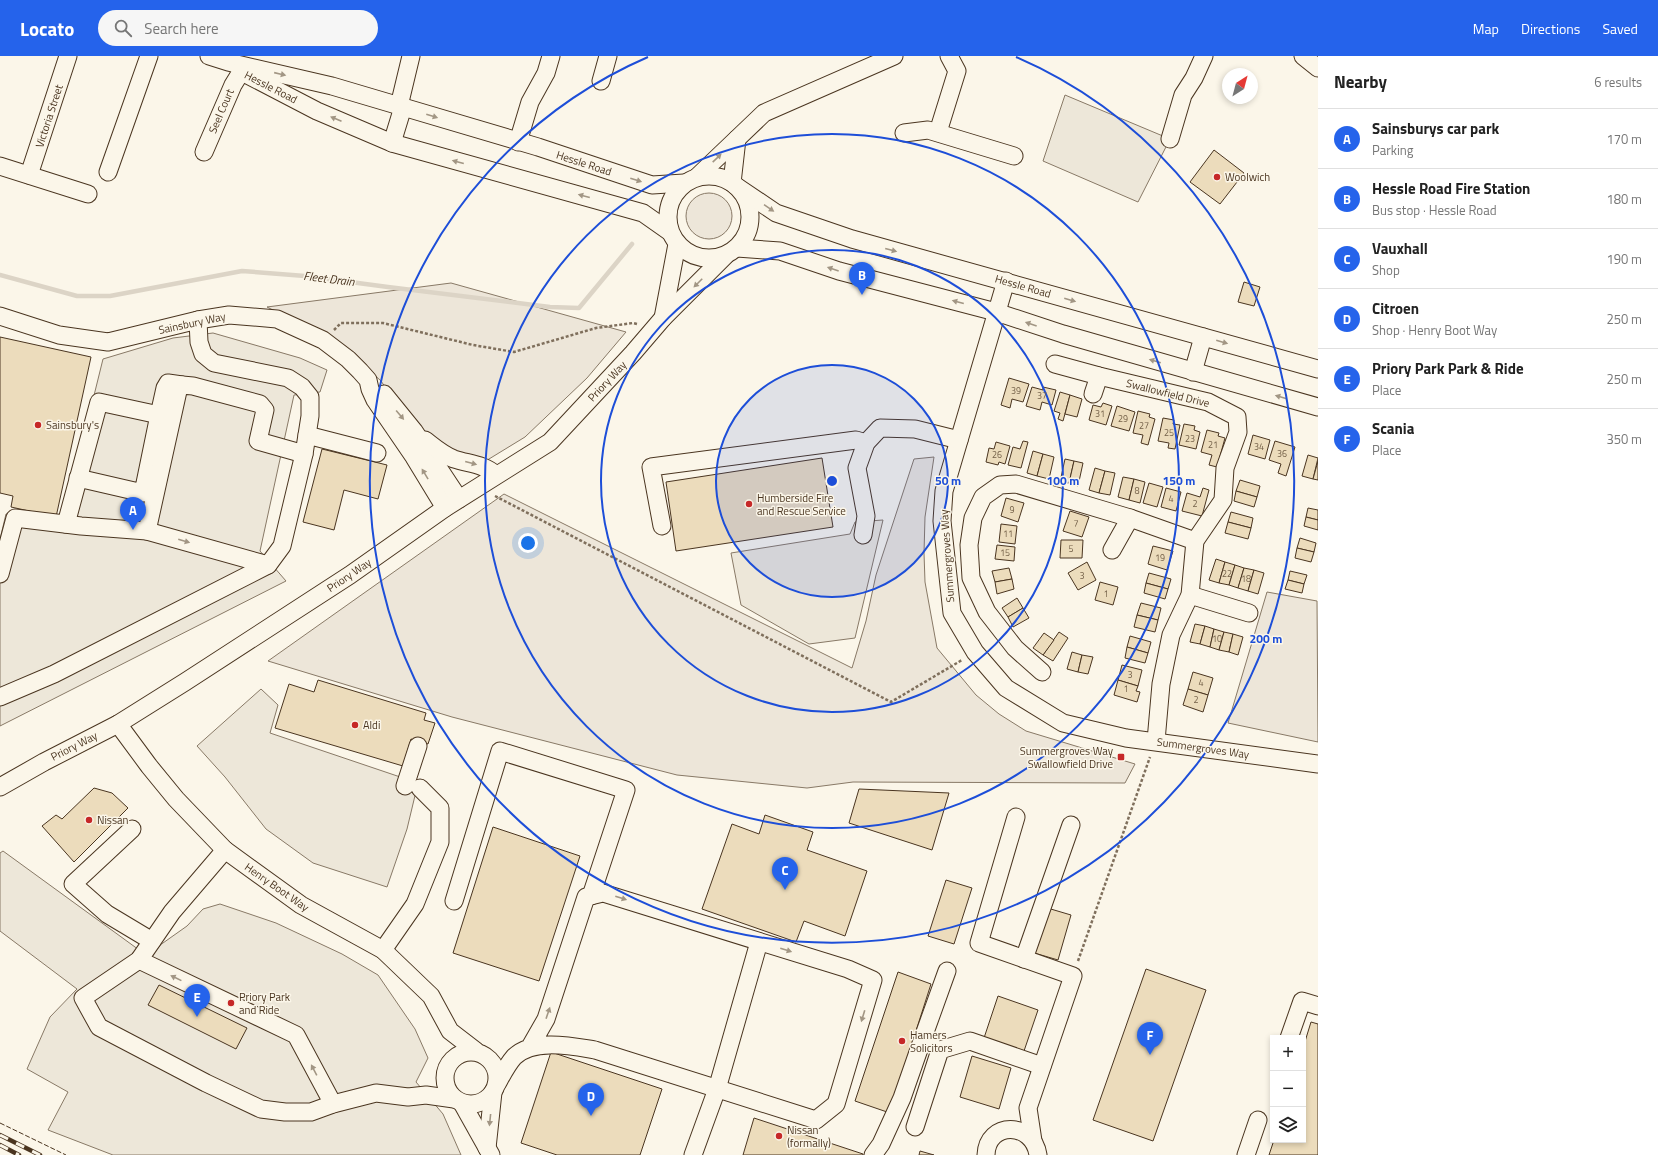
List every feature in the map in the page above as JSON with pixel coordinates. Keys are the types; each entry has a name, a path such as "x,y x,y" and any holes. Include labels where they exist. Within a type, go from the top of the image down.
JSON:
{"street":[{"name":"Victoria Street","path":"30,175 68,56"},
{"path":"108,172 149,56"},
{"path":"209,56 235,67"},
{"path":"392,144 411,56"},
{"path":"518,142 530,102 546,73 551,56"},
{"path":"601,81 608,56"},
{"path":"894,56 764,112 737,139 674,193 668,205 667,219 673,238 687,253 700,258 713,259 732,251 780,250 839,271 996,312 1063,334 1318,407"},
{"path":"1170,139 1183,95 1194,78 1204,56"},
{"path":"1303,56 1318,68"},
{"path":"938,132 953,63"},
{"name":"Hessle Road","path":"235,67 332,86 518,142 652,185 690,180"},
{"name":"Hessle Road","path":"235,67 317,111 392,144 643,213 673,238"},
{"name":"Seel Court","path":"204,152 233,85 235,67"},
{"path":"904,133 928,130 938,132 1014,156"},
{"path":"734,185 737,139"},
{"path":"0,166 88,194"},
{"path":"690,180 709,176 721,177 734,185 745,197 749,210 750,224 745,237 732,251"},
{"name":"Hessle Road","path":"734,185 776,213 852,239 1318,369"},
{"name":"Priory Way","path":"658,324 673,238"},
{"name":"Priory Way","path":"0,787 44,762 118,724 186,682 350,575 452,504 550,442 628,359 658,324 732,251"},
{"name":"Summergroves Way","path":"1006,281 944,491 942,521 952,613 975,652 1006,688 1062,723 1126,738 1318,764"},
{"name":"Sainsbury Way","path":"0,316 59,334 108,342 198,320 229,315 277,319 323,340 348,359 368,380 373,381 414,431 452,504"},
{"path":"0,697 60,671 268,565 282,546 304,454 310,397 302,387 288,378 214,363 204,354 201,348 199,342 198,320"},
{"path":"1193,372 1203,337"},
{"name":"Swallowfield Drive","path":"1055,364 1208,402 1237,417 1238,432 1225,468 1223,500 1195,541 1190,595 1170,635 1161,684 1156,741"},
{"path":"1093,394 1099,376"},
{"name":"Sainsbury Way","path":"368,380 375,400 414,457 452,504"},
{"path":"78,478 143,493 165,388 168,383 182,386 193,386 260,404 265,410 258,441 304,454"},
{"path":"147,530 178,391 182,386"},
{"path":"66,524 99,402 159,415"},
{"path":"863,535 866,516 857,468 866,443 880,428 915,429 959,440"},
{"path":"414,431 443,454 484,467 496,476"},
{"path":"307,435 377,453"},
{"path":"662,526 651,467 856,440 866,443"},
{"path":"1042,672 1021,642 987,612 971,578 969,545 973,518 983,497 1000,484 1016,484 1130,518 1195,541"},
{"path":"0,574 15,518 66,524 147,530 268,565"},
{"path":"1112,550 1130,518"},
{"path":"1190,595 1249,613"},
{"name":"Henry Boot Way","path":"118,724 176,799 225,850 301,905 383,950 431,996 450,1031"},
{"path":"383,950 415,904 440,842 440,808 413,787 418,746"},
{"path":"454,901 500,751 626,790 591,896"},
{"path":"1003,1131 1028,1108 1073,976 979,943 1016,817"},
{"path":"1024,959 1072,825"},
{"path":"132,829 73,884 107,914 152,941"},
{"path":"225,850 172,912 139,960 83,998 99,1027 206,1083 260,1109 285,1112 311,1112 333,1104 376,1093 408,1097 426,1095 471,1104 480,1103 488,1098 514,1057 530,1047 563,1044 595,1050 816,1120 836,1104 873,980 848,969 603,892 586,897 546,1019 530,1047"},
{"path":"693,1155 717,1089 759,942"},
{"path":"139,960 296,1035 333,1104"},
{"path":"873,1155 881,1144 899,1104 947,971"},
{"path":"1290,1035 1302,1001 1318,1006"},
{"path":"450,1031 490,1060 495,1067 497,1075 489,1152 458,1101 448,1092 445,1084 445,1071 450,1031"},
{"path":"924,1035 940,1050"},
{"path":"940,1050 970,1041 1042,1066"},
{"path":"915,1127 940,1050"},
{"path":"426,1095 445,1071 451,1059 459,1054 467,1051 514,1057"},
{"path":"1028,1108 1038,1150"},
{"path":"1246,1155 1258,1120"},
{"path":"986,1155 986,1149 995,1135 1011,1129 1020,1130 1027,1134 1038,1150"}],"path":[{"path":"323,340 341,323 383,323 473,345 514,352 596,328 633,323 658,324"},
{"path":"478,488 891,702 975,652"},
{"path":"1073,976 1156,741"}],"shaded area":[{"path":"1065,95 1170,139 1138,202 1043,161"},
{"path":"705,193 713,193 722,197 728,203 732,216 728,229 722,235 713,239 705,239 696,235 690,229 686,220 686,212 690,203 696,197"},
{"path":"451,283 626,332 587,378 525,437 471,470 438,464 381,381 341,344 267,307"},
{"path":"213,333 300,358 327,370 320,392 294,395 260,551 286,581 0,726 0,539 6,514 63,521 103,359 173,338"},
{"path":"934,457 925,517 924,553 925,582 937,648 976,695 999,714 1026,731 1135,764 1125,783 853,782 807,788 677,775 452,717 268,661 504,494 852,668 866,621 876,575 914,459"},
{"path":"883,520 855,638 809,644 741,605 731,553 850,534 855,522"},
{"path":"1267,592 1317,601 1318,742 1228,723"},
{"path":"261,689 278,705 270,733 418,783 407,829 387,887 313,863 266,829 225,777 197,746"},
{"name":"Priory Park and Ride","path":"3,851 146,955 187,926 203,909 220,904 276,923 342,954 378,975 415,1029 428,1058 416,1082 443,1114 461,1155 113,1155 48,1130 68,1092 27,1069 50,1017 77,989 0,931 0,853"}],"building":[{"name":"Woolwich","path":"1214,150 1244,173 1220,204 1190,182"},
{"path":"1244,282 1260,287 1254,306 1238,302"},
{"name":"Sainsbury's","path":"0,337 91,357 56,517 11,507 13,496 0,493"},
{"path":"1009,378 1029,384 1023,402 1012,399 1010,408 1001,405"},
{"path":"1032,387 1043,390 1043,387 1056,390 1052,405 1042,402 1040,410 1026,406"},
{"path":"1060,392 1070,395 1063,421 1058,419 1060,413 1054,411"},
{"path":"1070,395 1082,399 1077,417 1065,414"},
{"path":"1103,403 1112,406 1106,425 1089,420 1093,405 1101,407"},
{"path":"1117,406 1135,412 1129,431 1111,426"},
{"path":"1138,411 1150,414 1149,417 1155,419 1148,445 1141,443 1143,435 1133,433"},
{"path":"1163,418 1174,420 1173,424 1180,425 1175,449 1168,448 1169,443 1158,441"},
{"path":"1184,424 1195,426 1194,430 1200,432 1196,449 1179,445"},
{"path":"1207,430 1219,433 1218,436 1225,438 1217,467 1209,465 1212,455 1201,452"},
{"path":"1253,435 1270,440 1265,459 1248,454"},
{"path":"1023,441 1028,442 1021,468 1008,465 1013,447 1020,449"},
{"path":"1275,441 1295,447 1286,476 1278,473 1281,464 1269,460"},
{"path":"996,442 1010,446 1005,464 999,462 998,465 986,462 989,448 994,449"},
{"path":"322,449 387,465 378,499 344,490 334,530 303,522"},
{"path":"1033,451 1043,454 1037,476 1027,473"},
{"path":"1043,454 1054,457 1049,479 1037,476"},
{"path":"1308,455 1318,458 1313,479 1302,476"},
{"name":"Humberside Fire and Rescue Service","path":"822,458 833,527 676,551 666,482"},
{"path":"1065,459 1074,461 1069,483 1060,482"},
{"path":"1074,461 1083,463 1078,486 1069,483"},
{"path":"1318,461 1318,480 1313,479"},
{"path":"1095,468 1105,471 1099,493 1089,490"},
{"path":"1105,471 1115,473 1110,495 1099,493"},
{"path":"1123,477 1134,479 1129,500 1118,497"},
{"path":"1134,479 1145,482 1140,503 1129,500"},
{"path":"1240,480 1260,486 1257,497 1236,491"},
{"path":"1149,483 1163,487 1157,507 1143,503"},
{"path":"1166,488 1181,492 1176,511 1161,507"},
{"path":"1203,488 1209,490 1202,516 1182,511 1187,493 1200,497"},
{"path":"1236,491 1257,497 1254,507 1234,501"},
{"path":"1006,498 1024,503 1018,522 1001,516"},
{"path":"1308,508 1318,510 1318,520 1306,517"},
{"path":"1070,511 1089,517 1082,537 1063,531"},
{"path":"1231,512 1253,518 1251,528 1228,522"},
{"path":"1306,517 1318,520 1318,530 1304,526"},
{"path":"1228,522 1251,528 1248,539 1225,533"},
{"path":"1001,524 1017,526 1015,544 999,542"},
{"path":"1300,538 1316,543 1314,552 1297,548"},
{"path":"1061,540 1083,540 1082,558 1060,558"},
{"path":"997,545 1015,547 1014,561 995,559"},
{"path":"1153,546 1173,551 1167,570 1148,564"},
{"path":"1297,548 1314,552 1311,562 1295,558"},
{"path":"1216,559 1225,562 1219,583 1209,580"},
{"path":"1087,562 1096,580 1078,590 1068,573"},
{"path":"1225,562 1235,565 1229,585 1219,583"},
{"path":"1235,565 1244,568 1238,588 1229,585"},
{"path":"1009,568 1012,579 995,582 992,571"},
{"path":"1244,568 1254,570 1248,591 1238,588"},
{"path":"1254,570 1264,573 1258,594 1248,591"},
{"path":"1290,571 1307,575 1304,584 1288,580"},
{"path":"1149,573 1171,579 1168,589 1146,583"},
{"path":"1012,579 1014,589 997,594 995,582"},
{"path":"1288,580 1304,584 1302,593 1285,589"},
{"path":"1100,582 1118,587 1113,605 1095,600"},
{"path":"1146,583 1168,589 1165,599 1144,593"},
{"path":"1017,598 1023,608 1008,617 1002,608"},
{"path":"1141,603 1161,608 1158,620 1137,615"},
{"path":"1023,608 1029,618 1013,627 1008,617"},
{"path":"1137,615 1158,620 1155,632 1134,627"},
{"path":"1195,624 1205,626 1200,644 1190,642"},
{"path":"1205,626 1214,629 1210,647 1200,644"},
{"path":"1214,629 1224,632 1219,650 1210,647"},
{"path":"1059,632 1068,638 1053,661 1043,655"},
{"path":"1224,632 1233,634 1229,652 1219,650"},
{"path":"1044,633 1054,640 1043,655 1033,648"},
{"path":"1233,634 1243,637 1238,655 1229,652"},
{"path":"1130,636 1151,642 1148,653 1127,647"},
{"path":"1127,647 1148,653 1145,663 1125,658"},
{"path":"1072,652 1082,655 1078,672 1067,669"},
{"path":"1082,655 1093,657 1088,674 1078,672"},
{"path":"1122,665 1142,670 1138,686 1118,680"},
{"path":"1193,672 1213,678 1208,695 1188,689"},
{"name":"Aldi","path":"318,680 426,713 424,720 435,723 428,744 411,739 403,766 275,728 289,684 314,692"},
{"path":"1118,680 1138,686 1136,691 1140,692 1137,702 1114,695"},
{"path":"1188,689 1208,695 1203,712 1183,705"},
{"path":"94,788 112,793 128,808 74,862 42,826 56,815 62,819"},
{"path":"859,789 949,793 932,850 849,823"},
{"path":"765,815 813,832 807,850 867,871 845,936 804,921 796,942 702,909 732,824 759,834"},
{"path":"493,827 580,856 539,981 453,953"},
{"path":"946,880 972,888 954,944 928,936"},
{"path":"1044,907 1071,915 1058,960 1031,952"},
{"path":"1146,969 1206,990 1153,1141 1093,1120"},
{"path":"898,972 931,984 915,1034 918,1036 890,1113 855,1101"},
{"path":"159,985 247,1028 236,1049 148,1005"},
{"path":"998,996 1038,1010 1024,1051 984,1038"},
{"path":"1311,1022 1318,1024 1318,1155 1269,1155 1273,1143 1306,1143 1306,1038"},
{"path":"551,1052 662,1089 640,1155 557,1155 521,1143"},
{"path":"972,1056 1011,1068 999,1109 960,1097"},
{"name":"Nissan (formally)","path":"754,1118 863,1154 863,1155 743,1155"},
{"path":"920,1151 934,1155 919,1155"}],"waterway":[{"name":"Fleet Drain","path":"0,275 77,296 110,296 242,271 305,276 550,307 579,308 632,244"}],"railway":[{"path":"0,1135 40,1155"},
{"path":"0,1145 19,1155"}],"fence":[{"path":"0,1123 66,1155"}],"place":[{"name":"Woolwich","path":"1217,177"},
{"name":"Hessle Road Fire Station","path":"862,295"},
{"name":"Sainsbury's","path":"38,425"},
{"name":"Humberside Fire and Rescue Service","path":"749,504"},
{"name":"Sainsburys car park","path":"133,530"},
{"name":"Aldi","path":"355,725"},
{"name":"Summergroves Way Swallowfield Drive","path":"1121,757"},
{"name":"Nissan","path":"89,820"},
{"name":"Vauxhall","path":"785,890"},
{"name":"Priory Park and Ride","path":"231,1003"},
{"name":"Priory Park Park & Ride","path":"197,1017"},
{"name":"Hamers Solicitors","path":"902,1041"},
{"name":"Scania","path":"1150,1055"},
{"name":"Citroen","path":"591,1116"},
{"name":"Nissan (formally)","path":"779,1136"}]}
